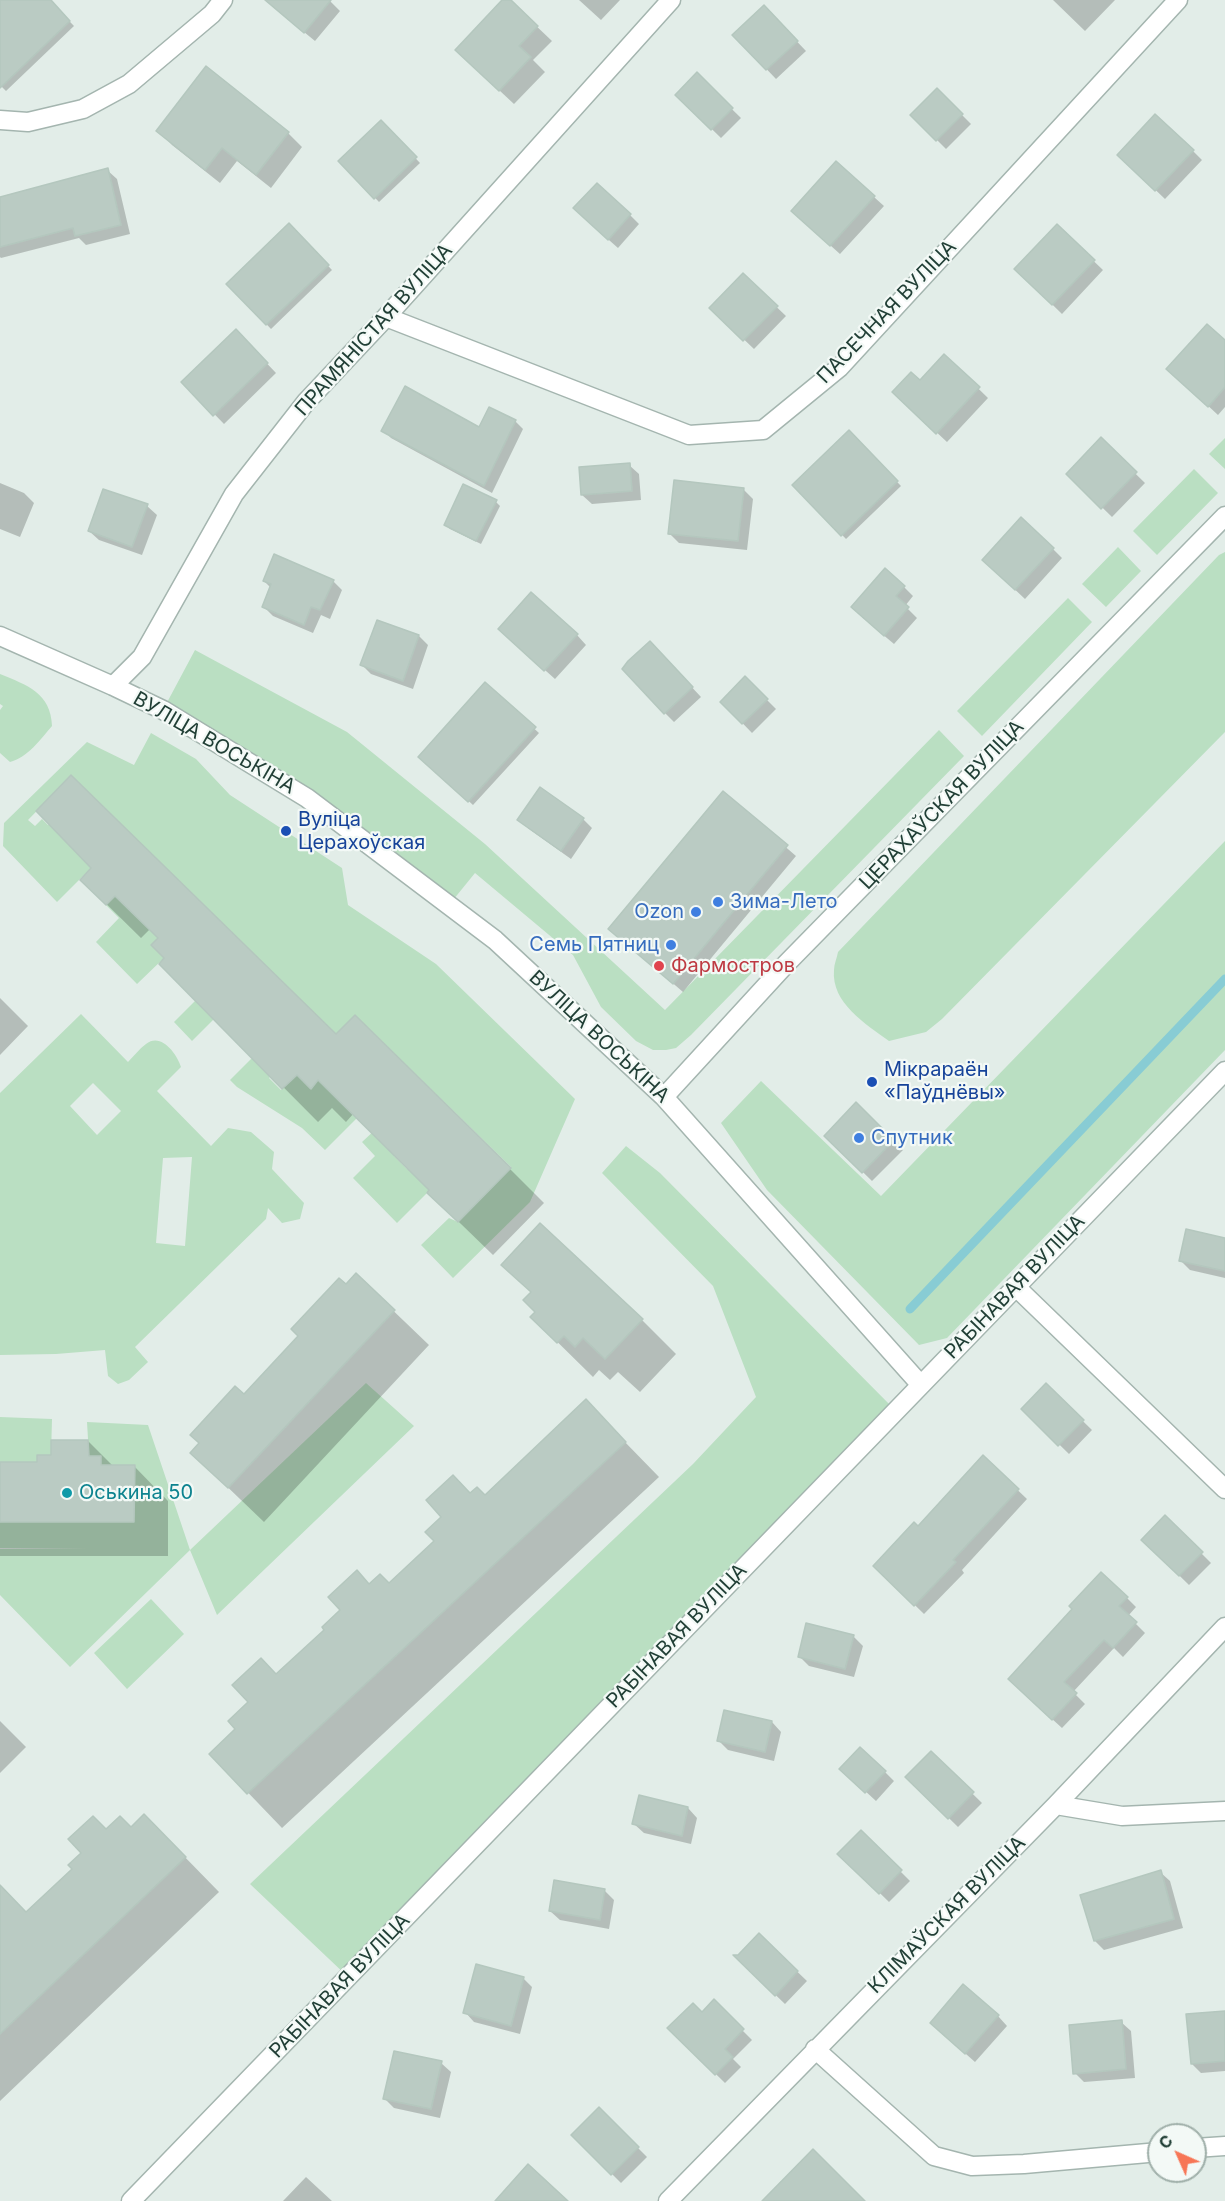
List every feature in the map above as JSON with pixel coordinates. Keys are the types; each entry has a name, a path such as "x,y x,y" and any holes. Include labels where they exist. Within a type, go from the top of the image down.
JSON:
{"street":[{"path":"0,120 28,122 83,109 129,84 212,14 223,0"},
{"name":"ПРАМЯНІСТАЯ ВУЛІЦА","path":"113,686 142,657 234,494 306,402 386,317 671,0"},
{"name":"ПАСЕЧНАЯ ВУЛІЦА","path":"386,317 689,435 763,430 840,367 1178,0"},
{"name":"ЦЕРАХАЎСКАЯ ВУЛІЦА","path":"664,1097 786,964 1225,516"},
{"name":"ВУЛІЦА ВОСЬКІНА","path":"0,636 164,710 307,798 495,940 664,1097 920,1384"},
{"name":"РАБІНАВАЯ ВУЛІЦА","path":"130,2201 1225,1071"},
{"path":"1015,1286 1225,1489"},
{"name":"КЛІМАЎСКАЯ ВУЛІЦА","path":"668,2201 1056,1805 1225,1627"},
{"path":"1056,1805 1122,1816 1225,1810"},
{"path":"815,2049 934,2156 972,2166 1024,2164 1147,2153"},
{"path":"1207,2147 1225,2146"}],"green space":[{"path":"1225,438 1225,469 1209,454"},
{"path":"1194,469 1218,493 1157,555 1133,531"},
{"path":"1118,547 1141,571 1106,607 1082,584"},
{"path":"1225,552 1225,732 942,1019 926,1032 889,1041 852,1012 838,993 834,966 838,952 1219,555"},
{"path":"1068,598 1092,622 982,736 957,711"},
{"path":"195,650 347,732 485,844 665,1010 939,730 964,756 691,1035 676,1048 653,1050 636,1041 601,1007 573,955 475,873 449,905 163,710"},
{"path":"0,674 36,692 51,715 52,726 28,752 10,762 0,753 0,710 3,706 0,704"},
{"path":"151,733 196,759 230,795 342,868 348,905 436,964 575,1099 530,1202 453,1278 421,1245 449,1218 458,1222 511,1167 355,1015 336,1034 71,776 28,820 35,826 42,819 48,825 52,820 87,856 84,861 91,868 57,902 3,846 4,823 87,742 134,765"},
{"path":"1225,841 1225,1050 947,1338 919,1345 767,1190 721,1123 761,1081 881,1196"},
{"path":"119,892 158,938 151,945 164,958 137,984 96,942 119,918 106,905"},
{"path":"195,1001 230,1003 192,1041 174,1022"},
{"path":"81,1014 128,1062 146,1044 152,1041 163,1043 176,1056 181,1067 157,1091 211,1146 228,1128 251,1132 274,1152 272,1169 304,1203 300,1219 282,1223 268,1208 266,1219 135,1347 148,1362 129,1380 118,1384 108,1376 105,1350 0,1355 0,1093","holes":["93,1083 121,1111 97,1135 70,1106","192,1157 185,1246 156,1243 163,1158"]},
{"path":"252,1058 281,1065 269,1078 281,1090 297,1075 310,1089 318,1080 360,1115 325,1150 302,1128 237,1087 230,1080"},
{"path":"376,1129 397,1152 394,1156 407,1169 436,1184 397,1223 353,1178 375,1156 362,1142"},
{"path":"626,1146 660,1173 895,1410 348,1977 250,1884 693,1464 756,1397 713,1286 602,1173"},
{"path":"366,1383 414,1426 217,1615 190,1550"},
{"path":"0,1417 52,1419 51,1455 37,1455 37,1462 0,1462"},
{"path":"87,1422 148,1425 190,1550 70,1667 0,1595 0,1549 86,1549 0,1548 0,1522 134,1522 135,1465 101,1465 100,1456 89,1456"},
{"path":"151,1599 184,1634 127,1689 94,1653"}],"building":[{"path":"0,0 51,0 70,21 0,88"},
{"path":"265,0 331,0 304,33"},
{"path":"502,0 511,0 538,26 519,46 531,57 499,91 455,50"},
{"path":"764,5 798,41 766,70 732,35"},
{"path":"206,66 289,132 256,175 222,148 205,170 156,131"},
{"path":"697,72 733,108 711,130 675,95"},
{"path":"937,88 963,114 936,141 910,115"},
{"path":"1155,114 1194,150 1155,191 1117,155"},
{"path":"381,120 417,157 374,199 338,161"},
{"path":"836,161 875,196 830,246 791,211"},
{"path":"108,168 121,225 75,236 73,228 0,247 0,197"},
{"path":"597,183 631,214 608,240 573,208"},
{"path":"289,223 329,265 266,325 226,284"},
{"path":"1057,224 1095,260 1052,305 1014,269"},
{"path":"743,273 778,306 743,341 709,308"},
{"path":"1207,324 1225,340 1225,387 1208,407 1166,369"},
{"path":"236,329 268,363 213,416 181,382"},
{"path":"944,354 980,387 936,434 892,392 911,372 920,380"},
{"path":"405,386 479,427 489,407 516,420 484,486 381,431"},
{"path":"849,430 898,481 841,536 792,485"},
{"path":"1101,437 1137,472 1101,509 1066,474"},
{"path":"630,463 632,491 581,495 579,467"},
{"path":"674,480 744,488 738,541 668,534"},
{"path":"463,484 497,500 476,541 444,525"},
{"path":"103,489 148,504 132,547 88,531"},
{"path":"1021,517 1054,548 1015,590 982,560"},
{"path":"274,554 334,580 320,610 311,607 304,625 262,607 271,584 263,581"},
{"path":"885,568 905,586 896,596 909,607 884,636 851,607"},
{"path":"531,592 578,634 544,671 498,629"},
{"path":"377,620 419,635 403,681 360,665"},
{"path":"650,641 693,687 664,714 622,669"},
{"path":"745,676 768,699 742,724 720,702"},
{"path":"485,682 536,727 468,802 418,757"},
{"path":"71,775 336,1034 355,1015 511,1168 458,1222 427,1193 429,1190 318,1080 311,1089 297,1075 282,1089 159,964 164,958 151,945 158,938 115,896 106,905 80,880 91,868 36,811"},
{"path":"540,787 584,818 561,851 517,820"},
{"path":"723,791 788,845 673,984 608,929"},
{"name":"Спутник","path":"856,1102 894,1140 862,1173 824,1136"},
{"path":"540,1223 643,1319 605,1359 583,1338 575,1347 564,1336 557,1343 530,1317 535,1312 523,1300 531,1292 501,1265"},
{"path":"1186,1229 1225,1238 1225,1271 1179,1261"},
{"path":"356,1273 395,1310 228,1488 190,1453 199,1443 190,1435 235,1386 244,1394 298,1336 291,1329 339,1278 346,1284"},
{"path":"1046,1383 1084,1420 1058,1446 1021,1409"},
{"path":"586,1399 626,1442 247,1794 209,1754 235,1729 228,1721 248,1702 232,1685 261,1658 276,1674 324,1630 322,1627 340,1610 328,1597 357,1570 369,1584 380,1574 389,1583 434,1541 425,1532 441,1517 426,1500 453,1475 470,1493 477,1487 485,1495"},
{"name":"Оськина 50","path":"51,1440 88,1440 89,1456 101,1456 101,1465 135,1465 134,1522 0,1522 0,1462 37,1462 37,1455 51,1455"},
{"path":"983,1455 1019,1489 953,1560 956,1562 914,1606 873,1566 914,1522 918,1526"},
{"path":"1165,1515 1203,1552 1179,1576 1141,1540"},
{"path":"1101,1572 1128,1597 1119,1606 1137,1622 1113,1648 1104,1640 1064,1682 1077,1693 1052,1720 1008,1679 1072,1609 1069,1606"},
{"path":"806,1623 854,1635 845,1669 798,1657"},
{"path":"724,1710 772,1721 765,1752 717,1741"},
{"path":"860,1747 886,1771 865,1793 839,1769"},
{"path":"931,1751 974,1792 948,1819 905,1777"},
{"path":"639,1795 688,1807 682,1836 632,1824"},
{"path":"144,1814 186,1857 0,2034 0,1885 26,1912 72,1869 68,1865 81,1853 68,1839 93,1816 106,1829 120,1816 131,1827"},
{"path":"861,1830 902,1870 879,1894 837,1854"},
{"path":"1161,1870 1174,1919 1094,1941 1080,1895"},
{"path":"554,1880 605,1889 600,1920 549,1911"},
{"path":"759,1933 798,1971 775,1996 733,1955 738,1955"},
{"path":"476,1964 524,1977 511,2026 463,2013"},
{"path":"963,1984 999,2015 965,2054 930,2023"},
{"path":"714,1999 744,2029 725,2049 733,2057 715,2075 667,2028 693,2003 702,2012"},
{"path":"1225,2011 1225,2061 1191,2064 1186,2014"},
{"path":"1122,2020 1126,2069 1073,2074 1069,2025"},
{"path":"394,2051 442,2061 431,2109 383,2099"},
{"path":"599,2107 639,2147 611,2175 571,2135"},
{"path":"813,2149 865,2201 762,2201"},
{"path":"528,2164 568,2201 495,2201"}],"waterway":[{"path":"910,1309 1225,979"}],"place":[{"name":"Вуліца Церахоўская","path":"286,831"},
{"name":"Зима-Лето","path":"718,902"},
{"name":"Ozon","path":"696,912"},
{"name":"Семь Пятниц","path":"671,945"},
{"name":"Фармостров","path":"659,966"},
{"name":"Мікрараён «Паўднёвы»","path":"872,1082"},
{"name":"Спутник","path":"859,1138"},
{"name":"Оськина 50","path":"67,1493"}]}
